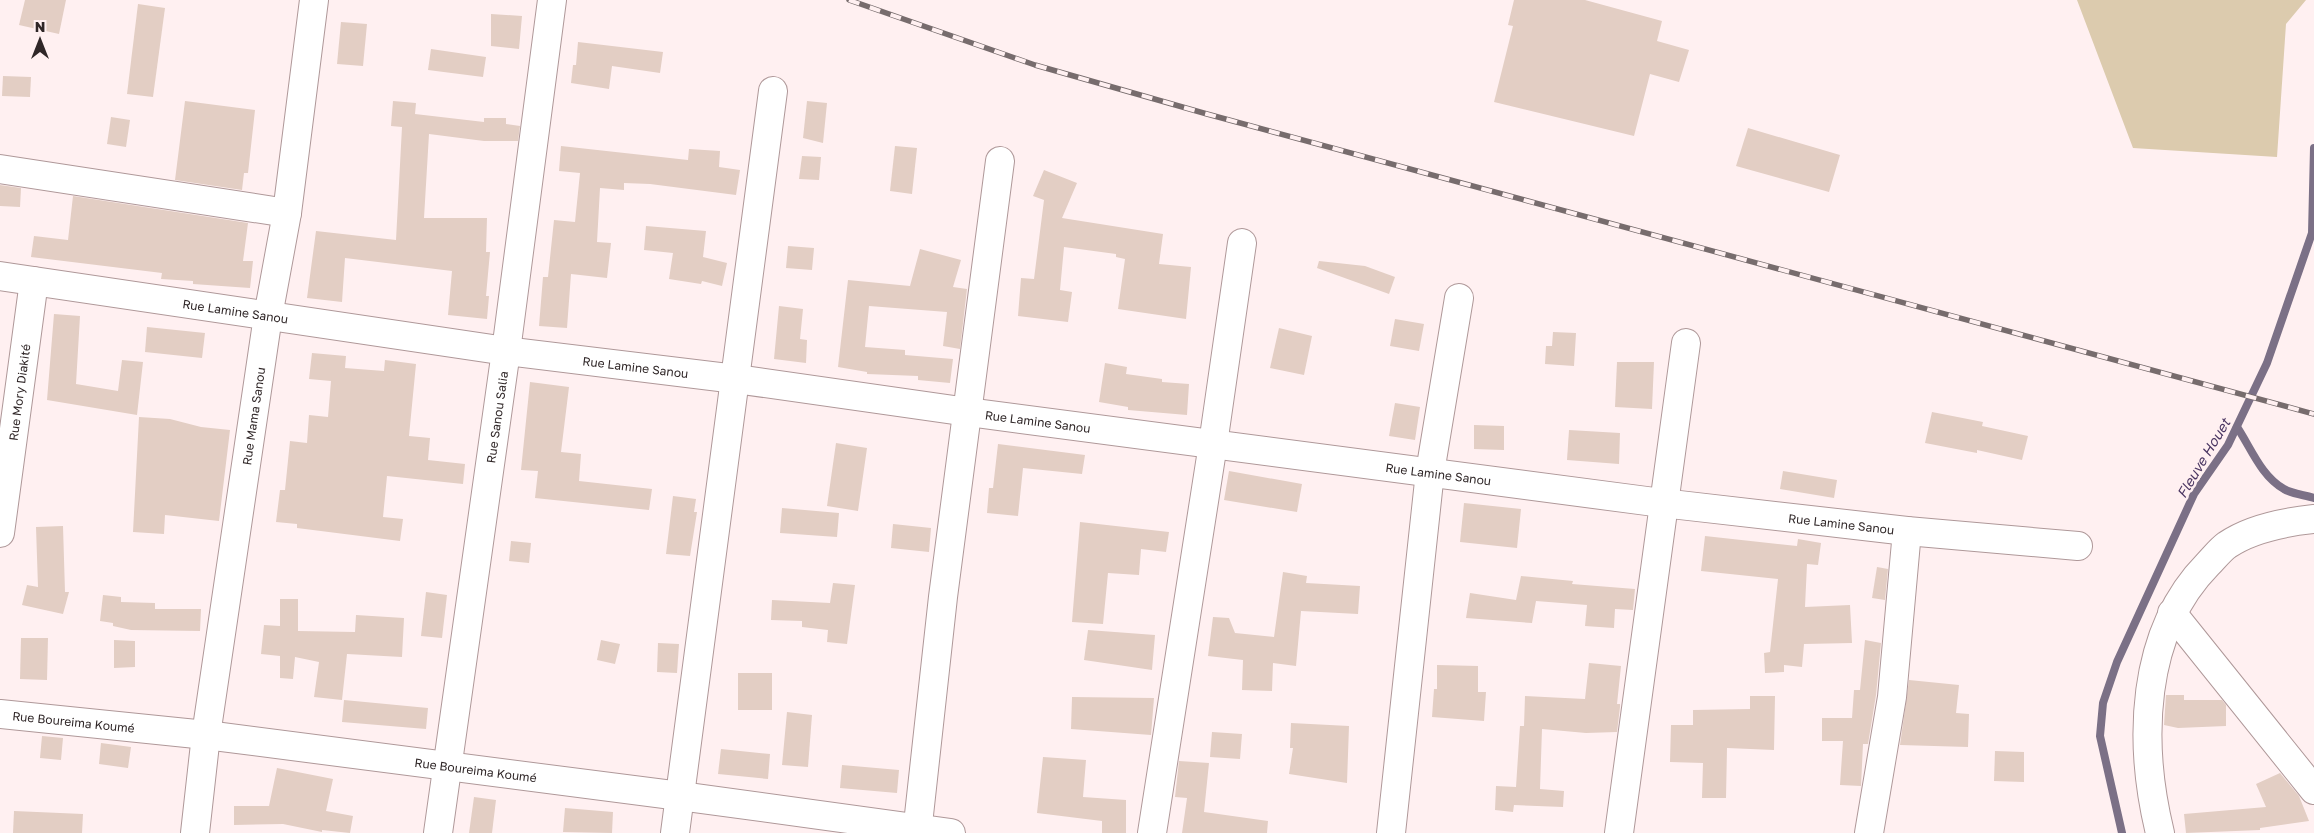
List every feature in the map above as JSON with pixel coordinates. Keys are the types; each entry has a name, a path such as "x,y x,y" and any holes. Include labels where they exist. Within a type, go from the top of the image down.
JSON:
{"street":[{"name":"Rue Mama Sanou","path":"195,833 206,735 268,316 287,213 314,0"},
{"name":"Rue Sanou Salia","path":"438,833 506,351 552,0"},
{"path":"675,833 773,91"},
{"path":"917,831 944,597 1000,161"},
{"path":"0,169 287,213"},
{"path":"1152,833 1213,444 1242,243"},
{"name":"Rue Lamine Sanou","path":"0,276 506,351 736,379 968,412 1662,503 1907,530 2078,546"},
{"name":"Rue Mory Diakité","path":"0,534 34,281"},
{"path":"1391,833 1430,472 1459,298"},
{"path":"1619,833 1662,503 1686,343"},
{"path":"2160,833 2150,780 2149,696 2158,653 2172,613 2196,576 2227,545 2264,527 2314,519"},
{"path":"1869,833 1892,697 1907,530"},
{"path":"2172,613 2314,790"},
{"name":"Rue Boureima Koumé","path":"0,714 206,735 680,796 917,831 951,833"}],"shaded area":[{"path":"2077,0 2306,0 2286,24 2277,157 2133,148"}],"building":[{"path":"25,0 66,0 59,34 19,25"},
{"path":"1514,0 1585,0 1662,21 1657,41 1689,50 1679,82 1650,74 1634,136 1494,102 1513,26 1508,25"},
{"path":"138,4 165,8 153,97 127,94"},
{"path":"491,14 522,16 519,49 491,46"},
{"path":"341,22 367,24 363,66 337,64"},
{"path":"578,42 663,52 660,73 612,66 609,89 571,83 573,65 576,65"},
{"path":"431,49 486,57 483,77 428,70"},
{"path":"3,76 31,77 30,97 2,96"},
{"path":"185,101 255,110 248,173 244,173 242,190 175,180"},
{"path":"393,101 416,103 415,114 484,122 484,118 506,118 506,124 520,126 518,141 484,141 429,134 424,218 487,218 486,252 490,252 486,296 489,296 487,319 448,315 452,271 345,258 342,302 307,298 316,231 396,240 402,127 391,126"},
{"path":"807,101 827,103 823,143 803,138"},
{"path":"111,117 130,120 126,147 107,144"},
{"path":"1748,128 1840,155 1829,192 1736,166"},
{"path":"561,146 688,160 689,149 720,151 719,167 740,170 736,195 650,184 624,183 624,190 600,188 597,242 611,243 607,278 571,274 567,328 539,326 543,277 548,277 554,220 575,222 580,173 559,171"},
{"path":"895,146 917,148 912,194 890,191"},
{"path":"802,156 821,157 819,180 799,179"},
{"path":"1044,170 1077,183 1062,218 1163,234 1159,264 1191,267 1186,319 1118,309 1125,259 1116,257 1116,254 1064,247 1060,290 1072,292 1068,322 1018,316 1021,278 1034,279 1044,200 1033,196"},
{"path":"0,185 21,188 20,207 0,206"},
{"path":"73,196 248,223 243,261 253,261 250,288 193,284 193,281 161,279 162,273 31,257 34,236 68,240"},
{"path":"646,226 706,231 703,257 727,263 722,286 702,281 701,284 669,279 673,253 644,250"},
{"path":"788,246 814,248 812,270 786,268"},
{"path":"920,249 961,260 953,287 967,289 960,349 943,346 947,312 869,306 865,347 905,350 905,355 953,359 950,383 918,380 918,376 867,374 867,372 838,367 848,280 910,286"},
{"path":"1319,261 1365,266 1395,277 1389,294 1317,268"},
{"path":"779,306 803,309 800,339 807,340 806,363 774,359"},
{"path":"54,314 80,316 76,384 118,391 122,360 143,362 137,415 47,400"},
{"path":"1395,319 1424,324 1419,351 1390,346"},
{"path":"147,327 205,333 202,358 145,352"},
{"path":"1279,328 1312,336 1304,375 1270,368"},
{"path":"1553,332 1576,333 1574,366 1545,364 1546,346 1552,346"},
{"path":"312,353 346,356 345,368 384,371 385,360 416,364 409,436 430,438 428,460 465,464 463,484 387,476 383,517 403,519 400,541 297,528 297,524 276,522 280,490 285,490 290,441 307,443 309,415 328,417 331,381 309,379"},
{"path":"1617,362 1654,362 1652,409 1615,407"},
{"path":"1105,363 1127,367 1126,374 1162,379 1162,382 1189,384 1187,415 1128,410 1128,407 1099,402"},
{"path":"530,382 569,387 561,452 581,454 579,481 652,489 649,510 535,498 538,471 521,470"},
{"path":"1395,403 1420,407 1415,440 1389,436"},
{"path":"1932,412 1983,422 1982,426 2028,436 2022,460 1977,450 1977,453 1925,443"},
{"path":"139,417 170,419 201,427 230,430 219,521 165,515 164,534 133,532"},
{"path":"1474,425 1504,426 1504,450 1474,449"},
{"path":"1569,430 1620,433 1619,464 1567,460"},
{"path":"836,443 867,448 858,511 827,506"},
{"path":"998,444 1085,455 1082,474 1023,468 1018,516 987,513 989,488 993,488"},
{"path":"1229,471 1302,484 1297,512 1224,500"},
{"path":"1783,471 1837,480 1834,498 1780,489"},
{"path":"673,496 696,499 694,512 697,512 690,556 666,554"},
{"path":"1464,503 1521,509 1517,548 1460,542"},
{"path":"782,508 839,513 837,537 780,533"},
{"path":"1080,522 1169,532 1166,552 1141,549 1139,575 1108,573 1103,624 1072,622"},
{"path":"893,524 931,528 929,552 891,548"},
{"path":"63,526 65,592 69,592 63,614 22,605 27,585 38,587 36,527"},
{"path":"1705,536 1797,546 1798,539 1821,543 1818,565 1807,564 1805,607 1850,605 1852,643 1804,644 1802,667 1784,665 1784,672 1765,673 1764,653 1770,652 1778,579 1701,571"},
{"path":"511,541 531,543 529,563 509,561"},
{"path":"1877,567 1888,569 1885,600 1872,598"},
{"path":"1283,572 1307,576 1306,583 1360,586 1358,614 1301,611 1296,666 1273,663 1272,691 1242,690 1243,660 1208,656 1213,617 1229,618 1235,633 1274,637"},
{"path":"1521,576 1573,581 1572,584 1635,589 1633,610 1615,609 1614,628 1585,626 1587,605 1536,601 1532,623 1466,618 1470,593 1516,600"},
{"path":"833,583 855,585 847,644 827,642 828,630 802,627 802,621 771,620 772,600 830,603"},
{"path":"426,592 447,595 442,638 421,636"},
{"path":"103,595 121,597 121,602 155,603 155,609 201,609 200,631 131,630 113,626 113,623 100,621"},
{"path":"280,599 298,599 298,631 355,632 356,615 404,618 402,657 347,654 342,700 314,697 319,662 295,657 293,679 280,678 280,656 261,654 264,625 280,626"},
{"path":"1088,630 1155,635 1152,670 1084,660"},
{"path":"21,638 48,638 47,680 20,679"},
{"path":"114,640 135,641 135,667 114,668"},
{"path":"601,640 620,644 615,664 597,660"},
{"path":"1865,640 1881,643 1876,695 1868,744 1863,744 1861,786 1840,785 1843,741 1822,741 1822,718 1852,718 1854,690 1860,690"},
{"path":"658,643 679,644 677,673 657,672"},
{"path":"1589,663 1621,666 1617,704 1620,704 1620,707 1617,732 1586,733 1542,729 1540,789 1564,791 1563,807 1514,805 1513,812 1495,810 1496,786 1516,787 1520,726 1524,726 1525,696 1585,699"},
{"path":"1437,665 1478,666 1478,692 1486,692 1484,721 1432,717 1434,689 1437,689"},
{"path":"738,673 772,673 772,710 738,710"},
{"path":"1909,680 1959,685 1956,713 1969,714 1968,747 1900,745"},
{"path":"2166,695 2184,695 2184,700 2222,700 2226,705 2226,726 2178,728 2164,725"},
{"path":"1750,696 1775,696 1774,750 1727,748 1726,798 1702,798 1703,763 1670,762 1671,725 1693,725 1693,710 1750,709"},
{"path":"1072,697 1154,698 1151,735 1071,729"},
{"path":"344,700 428,708 426,729 342,722"},
{"path":"787,712 812,715 808,767 782,765"},
{"path":"1291,723 1349,726 1347,783 1289,774 1293,748 1290,748"},
{"path":"1212,732 1242,734 1240,759 1210,757"},
{"path":"42,736 63,738 61,760 40,758"},
{"path":"101,743 131,747 128,768 99,764"},
{"path":"721,749 770,754 768,779 718,774"},
{"path":"1995,751 2024,752 2024,782 1994,781"},
{"path":"1043,757 1086,760 1083,797 1126,800 1126,833 1102,833 1102,821 1037,813"},
{"path":"1179,761 1209,763 1204,812 1268,821 1267,833 1182,833 1187,798 1175,797"},
{"path":"842,765 899,770 897,793 840,788"},
{"path":"277,768 333,779 326,811 353,816 350,833 322,830 322,832 283,824 234,825 234,806 269,806"},
{"path":"2280,773 2299,796 2309,821 2260,828 2260,830 2186,833 2184,814 2266,807 2256,784"},
{"path":"474,797 496,800 492,833 469,833"},
{"path":"565,808 613,812 612,833 563,832"},
{"path":"14,811 83,814 82,833 13,833"}],"waterway":[{"name":"Fleuve Houet","path":"2122,833 2100,736 2103,703 2117,662 2194,494 2228,445 2267,363 2312,233 2314,148"},
{"path":"2237,427 2269,477 2284,489 2314,498"}],"railway":[{"path":"849,0 1035,65 1207,114 2314,414"}]}
